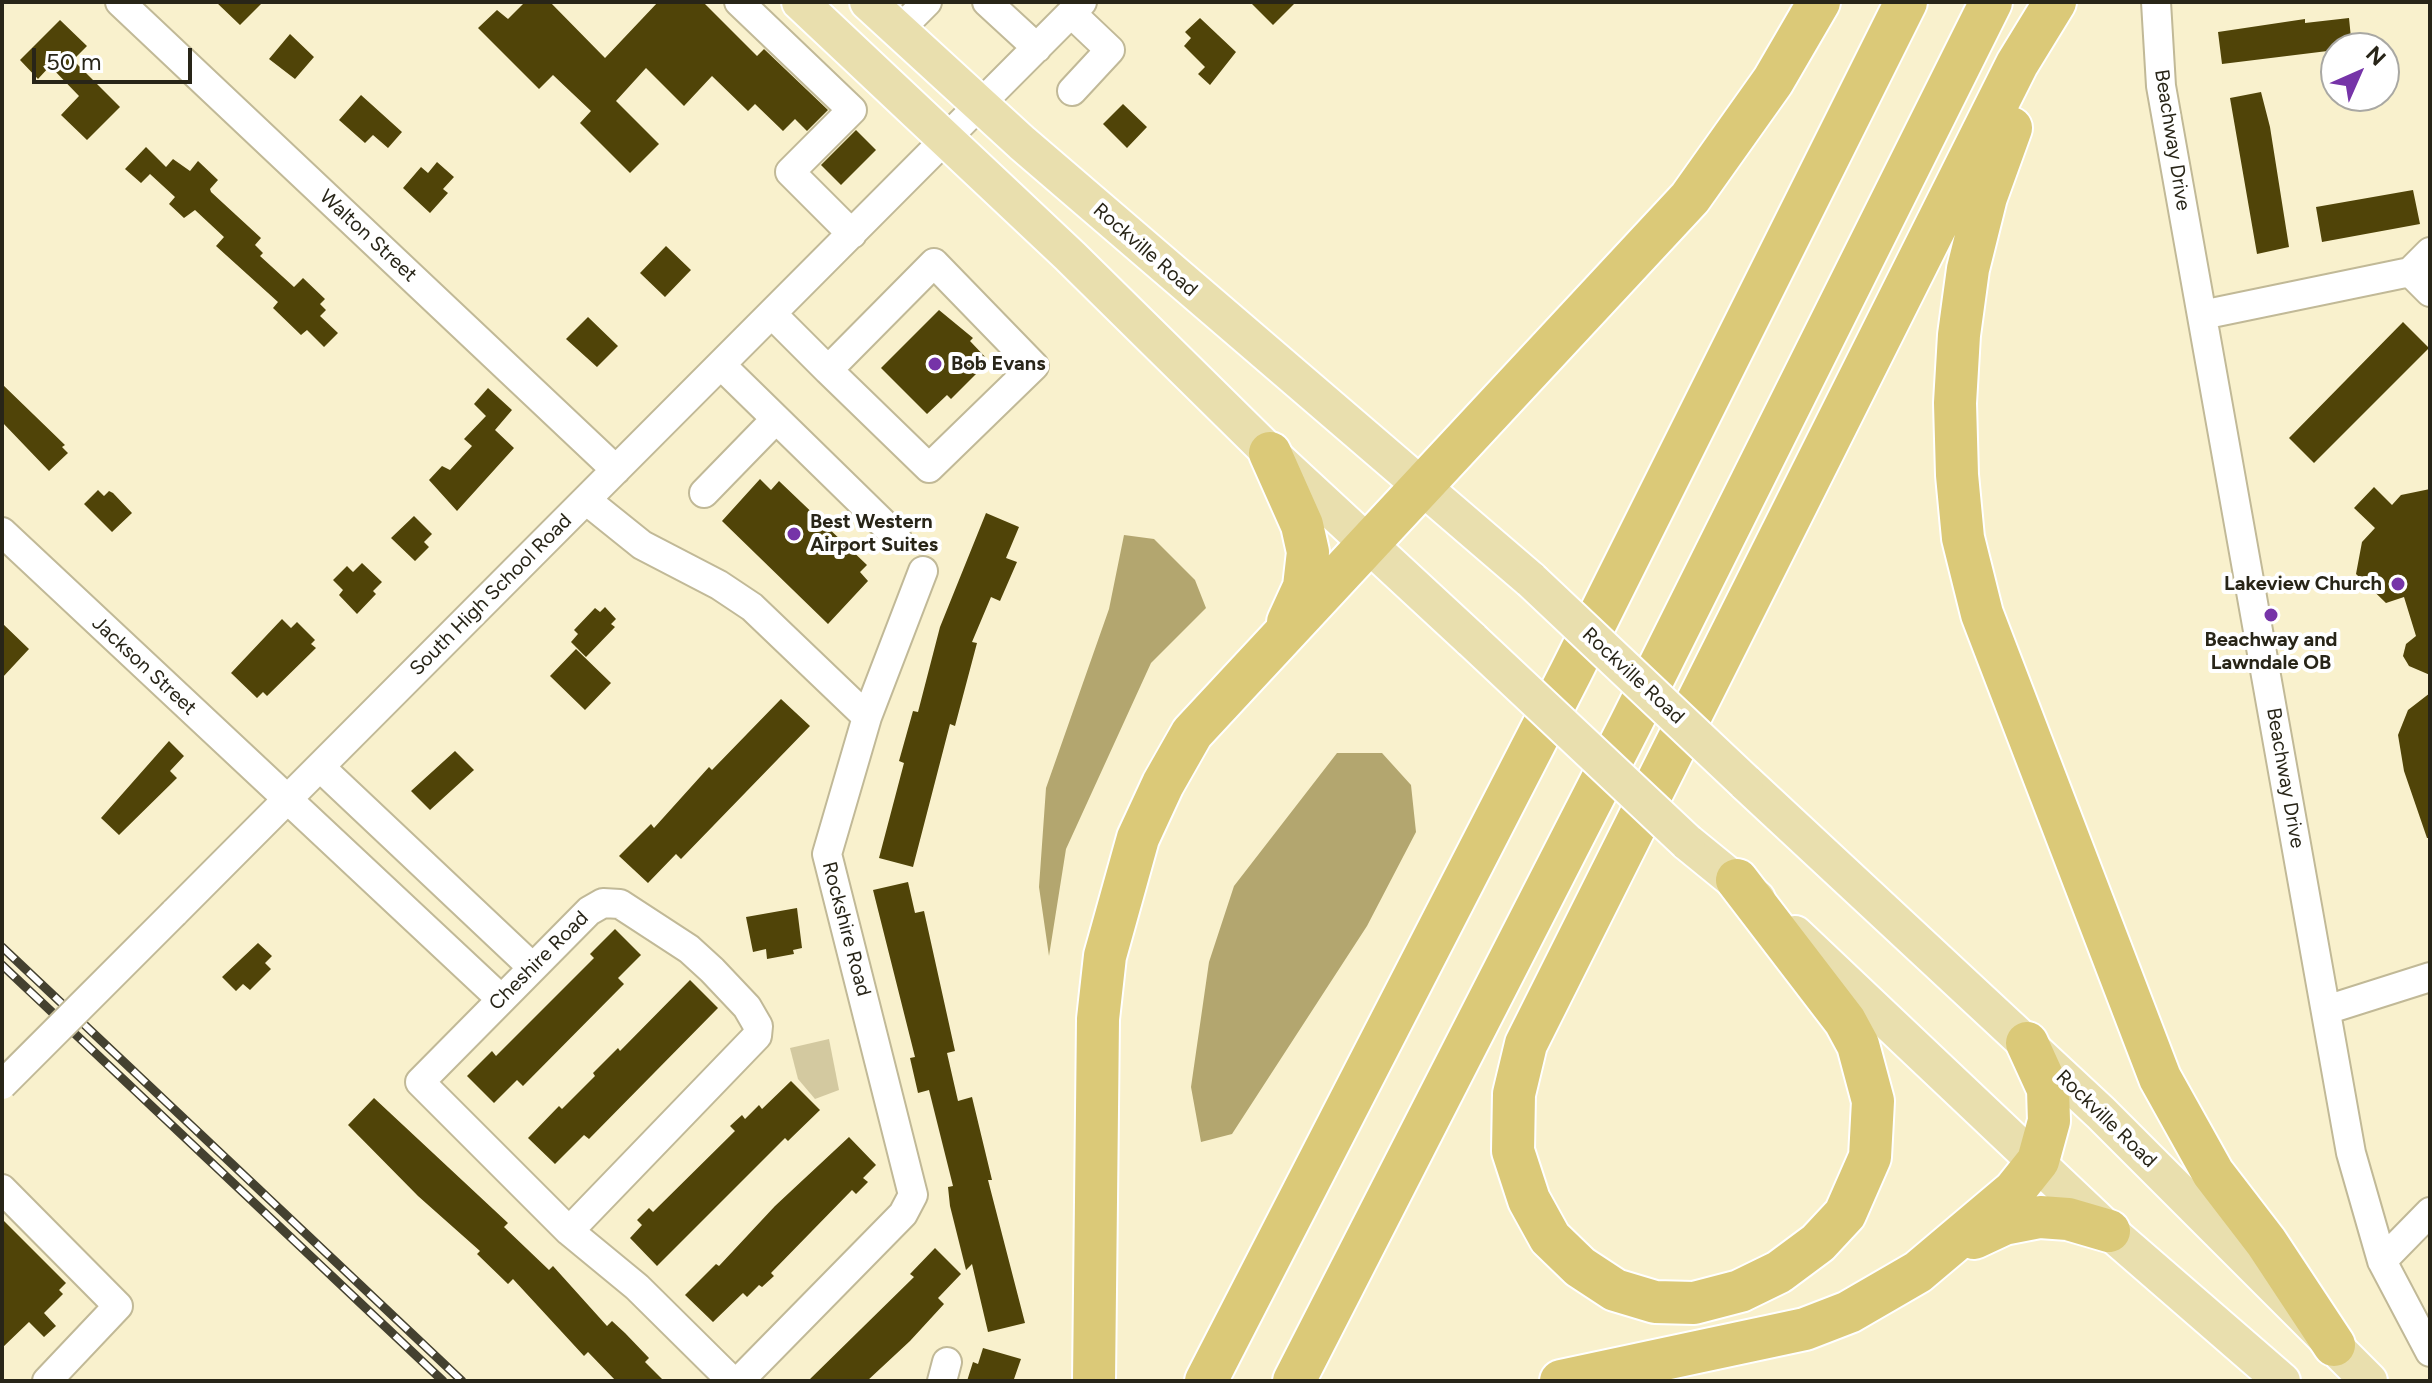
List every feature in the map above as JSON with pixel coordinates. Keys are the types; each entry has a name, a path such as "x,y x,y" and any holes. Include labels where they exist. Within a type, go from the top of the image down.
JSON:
{"highway":[{"path":"1094,1381 1098,1019 1105,956 1138,838 1163,784 1192,733 1690,198 1773,81 1819,2"},
{"path":"1206,1381 1549,714 1906,2"},
{"path":"1294,1381 1623,739 1991,2"},
{"path":"1737,880 1845,1021 1858,1045 1873,1101 1870,1157 1845,1214 1818,1243 1779,1272 1740,1291 1705,1300 1655,1302 1615,1290 1580,1267 1550,1238 1529,1200 1513,1151 1514,1094 1526,1044 2017,64 2054,4"},
{"path":"2054,4 1986,197 1968,269 1955,403 1963,538 1982,614 2160,1078 2213,1173 2266,1242 2334,1345"},
{"path":"1270,453 1302,525 1308,552 1304,587 1279,641"},
{"path":"1561,1381 1805,1329 1885,1294 1950,1248 2014,1191 2038,1161 2049,1121 2048,1089 2027,1043"},
{"path":"1950,1248 2004,1224 2040,1217 2068,1219 2109,1231"}],"main road":[{"path":"800,2 1070,256 1270,453 1687,842 1737,880 2109,1231 2282,1381"},
{"name":"Rockville Road","path":"868,2 980,106 1531,580 2027,1043 2369,1381"}],"street":[{"name":"Walton Street","path":"120,2 616,470"},
{"path":"739,2 852,110 790,172 852,234"},
{"path":"899,30 927,2"},
{"path":"987,2 1037,48"},
{"name":"Beachway Drive","path":"2156,2 2159,70 2356,1173 2382,1261 2430,1352"},
{"name":"South High School Road","path":"2,1085 1077,8"},
{"path":"1072,91 1110,50 1077,8"},
{"path":"2202,315 2420,262 2430,292"},
{"path":"772,314 828,370 929,468 1034,366 934,263 828,370"},
{"path":"721,365 896,536"},
{"path":"704,493 776,419"},
{"path":"586,500 642,545 719,585 752,607 867,717"},
{"name":"Jackson Street","path":"2,532 501,999"},
{"name":"Rockshire Road","path":"739,1381 911,1202 913,1184 827,866 829,836 867,717 923,571"},
{"path":"320,767 532,967"},
{"name":"Cheshire Road","path":"569,1231 753,1042 758,1026 738,997 689,949 620,904 603,903 592,909 420,1082 569,1231 637,1287 732,1381"},
{"path":"2326,1010 2430,977"},
{"path":"2,1189 118,1306 47,1381"},
{"path":"2382,1261 2430,1212"}],"shaded area":[{"path":"1124,535 1154,539 1195,580 1206,608 1151,663 1066,849 1049,956 1039,887 1046,788 1109,609"},
{"path":"1337,753 1382,753 1411,785 1416,832 1367,926 1232,1134 1201,1142 1191,1087 1209,962 1234,886"},
{"path":"829,1039 839,1090 815,1099 798,1079 790,1048"}],"building":[{"path":"216,2 263,2 240,25"},
{"path":"525,2 550,2 605,58 658,2 703,2 757,56 764,49 828,110 807,131 795,119 783,131 755,104 748,111 712,76 684,106 646,68 616,101 659,144 630,173 580,123 591,111 553,75 539,89 478,28 497,10 508,19"},
{"path":"1250,2 1296,2 1273,25"},
{"path":"1200,18 1236,52 1210,85 1198,74 1205,67 1184,46 1191,38 1185,32"},
{"path":"2349,18 2350,32 2320,32 2320,52 2222,64 2218,32 2305,19 2305,23"},
{"path":"60,20 87,46 73,60 120,107 87,140 61,115 79,96 50,66 38,79 20,60"},
{"path":"290,34 314,57 295,79 269,59"},
{"path":"2261,92 2270,127 2289,247 2257,254 2230,98"},
{"path":"361,95 402,132 388,148 373,135 365,143 339,120"},
{"path":"1123,104 1147,127 1127,148 1103,124"},
{"path":"856,130 876,150 841,185 821,165"},
{"path":"146,147 166,167 173,159 190,171 198,161 218,180 211,192 261,238 255,245 263,253 260,256 294,287 303,278 325,299 320,304 326,310 320,316 338,333 324,347 307,330 301,335 273,308 278,302 216,246 224,237 195,210 184,218 169,204 175,197 150,174 141,183 125,169"},
{"path":"437,162 454,177 443,189 448,193 430,213 403,188 421,167 428,173"},
{"path":"2413,190 2420,224 2322,242 2316,207"},
{"path":"666,246 691,270 665,297 640,273"},
{"name":"Bob Evans","path":"939,310 973,338 970,341 989,361 951,399 947,395 927,414 881,368"},
{"path":"588,317 618,346 597,367 566,339"},
{"path":"2403,322 2429,348 2314,463 2289,438"},
{"path":"2,384 65,445 62,447 68,453 49,471 2,422"},
{"path":"488,388 512,410 495,430 514,448 457,511 429,480 442,466 450,470 472,446 464,439 486,416 474,404"},
{"name":"Best Western Airport Suites","path":"760,479 771,490 779,481 867,565 860,572 868,581 828,624 722,521"},
{"name":"Lakeview Church","path":"2374,487 2392,505 2401,495 2430,489 2430,675 2409,666 2403,656 2406,644 2416,636 2404,597 2386,603 2356,574 2362,542 2375,528 2354,508"},
{"path":"98,490 104,496 109,491 113,493 132,513 112,532 84,504"},
{"path":"986,513 1019,527 1006,558 1017,562 1000,601 991,597 972,642 977,643 955,726 950,724 913,867 879,858 904,763 899,761 913,711 918,712 940,627"},
{"path":"414,516 432,534 424,542 429,547 415,561 391,538"},
{"path":"362,563 382,582 373,591 376,594 357,614 339,595 343,590 333,580 347,566 353,572"},
{"path":"605,607 616,619 611,624 615,627 586,657 571,642 578,634 574,630 595,608 600,612"},
{"path":"282,619 291,628 297,622 315,640 311,644 316,648 267,696 263,692 257,698 231,673"},
{"path":"2,623 29,649 2,678"},
{"path":"576,649 611,683 585,710 550,676"},
{"path":"2430,693 2430,838 2427,838 2404,771 2398,735 2408,710"},
{"path":"781,699 810,726 681,859 676,854 648,883 619,856 651,824 654,828 709,767 712,770"},
{"path":"169,741 184,756 170,771 177,778 119,835 101,818"},
{"path":"455,751 474,770 430,810 411,791"},
{"path":"908,882 915,913 924,911 955,1051 947,1053 958,1101 972,1097 992,1180 988,1180 1025,1323 988,1332 972,1264 966,1270 950,1206 948,1187 953,1186 929,1090 918,1093 910,1058 915,1057 873,890"},
{"path":"797,908 802,948 793,950 794,954 767,959 766,949 753,952 746,917"},
{"path":"615,929 641,955 618,978 624,984 523,1086 517,1080 494,1103 467,1076 492,1051 496,1056 594,958 590,954"},
{"path":"258,943 272,956 265,963 271,969 250,990 243,984 236,991 222,977"},
{"path":"690,980 718,1008 589,1139 584,1135 555,1164 528,1138 559,1106 562,1109 595,1076 593,1073 618,1048 620,1051"},
{"path":"791,1081 820,1110 788,1141 785,1138 657,1266 630,1238 642,1225 637,1220 649,1208 653,1212 735,1131 730,1126 742,1115 745,1119 759,1105 762,1109"},
{"path":"374,1098 508,1223 504,1227 549,1270 553,1266 607,1326 612,1321 625,1333 649,1358 645,1362 664,1381 616,1381 588,1352 584,1356 513,1279 508,1284 477,1254 480,1251 418,1196 348,1125"},
{"path":"849,1137 876,1165 863,1178 868,1182 856,1194 852,1190 771,1273 774,1276 762,1287 759,1285 747,1297 743,1293 713,1322 685,1295 716,1264 719,1266 775,1206"},
{"path":"2,1219 66,1283 59,1290 63,1294 44,1313 56,1326 44,1337 29,1322 2,1348"},
{"path":"935,1248 961,1274 938,1298 944,1304 910,1341 867,1381 808,1381 914,1277 910,1274"},
{"path":"983,1348 1021,1359 1014,1379 1018,1381 967,1381 973,1362 978,1364"}],"railway":[{"path":"2,947 462,1381"},
{"path":"2,965 443,1381"}],"place":[{"name":"Bob Evans","path":"935,364"},
{"name":"Best Western Airport Suites","path":"794,534"},
{"name":"Lakeview Church","path":"2398,584"},
{"name":"Beachway and Lawndale OB","path":"2271,615"}]}
